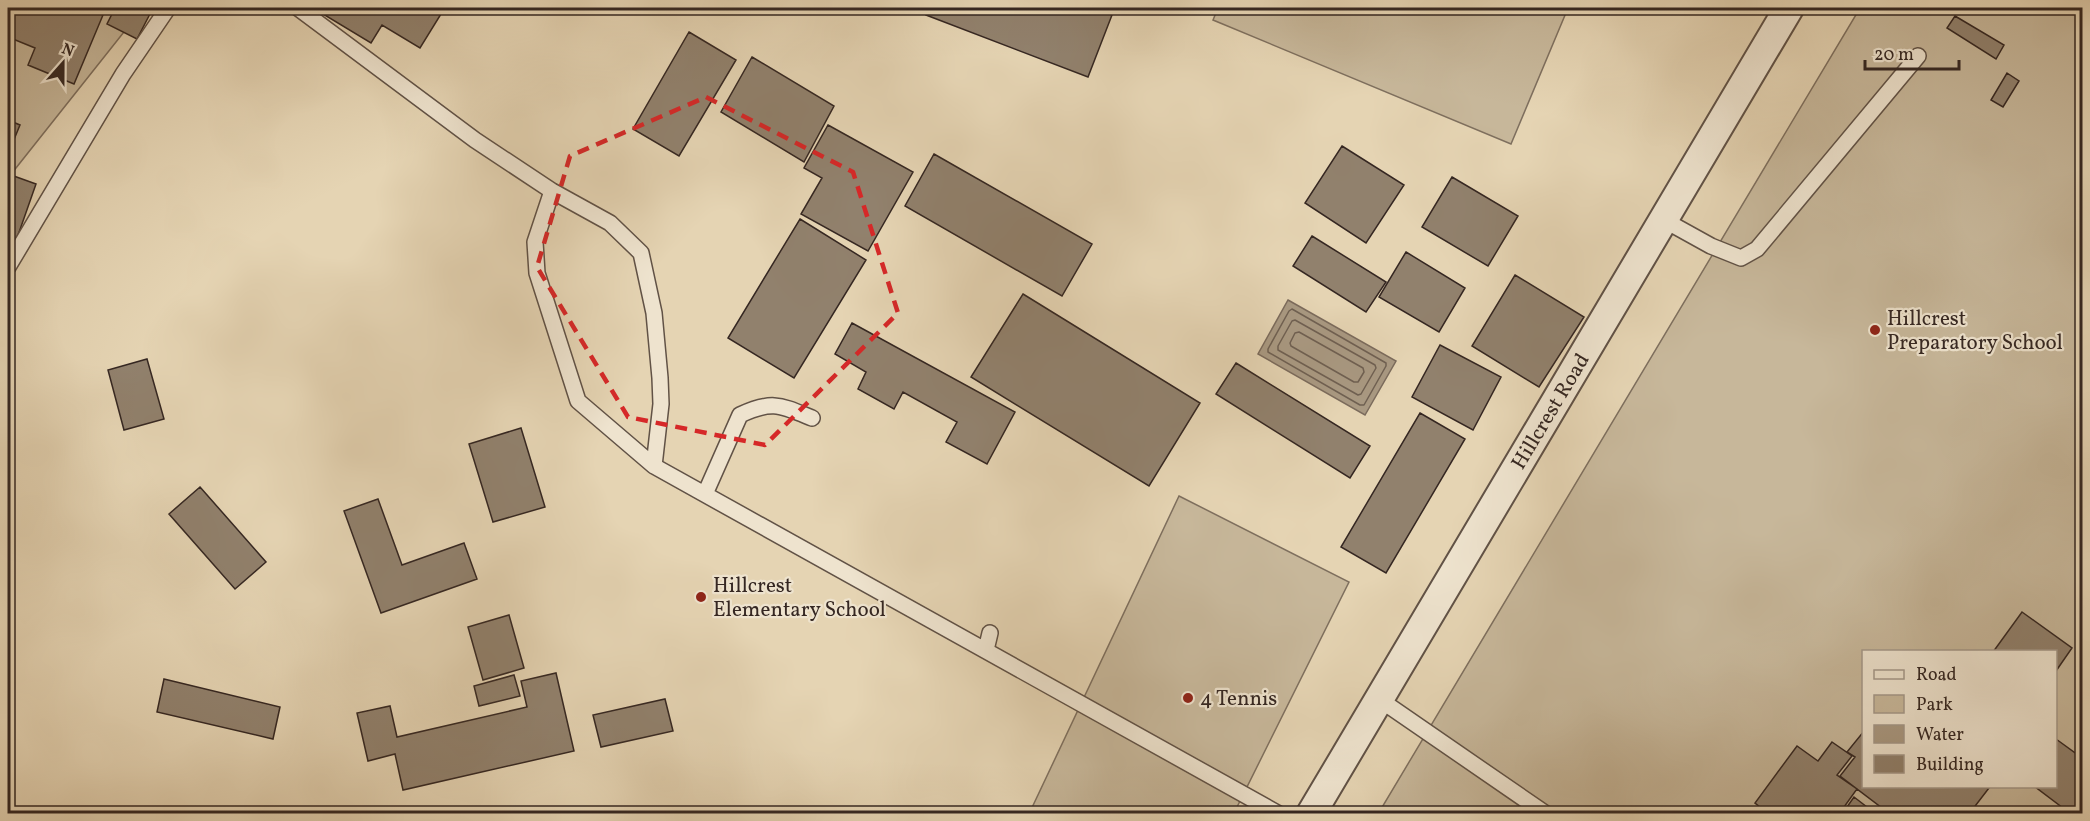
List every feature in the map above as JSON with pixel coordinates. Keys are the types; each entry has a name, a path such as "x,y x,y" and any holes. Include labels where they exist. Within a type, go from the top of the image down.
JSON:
{"street":[{"name":"Hillcrest Road","path":"1311,813 1789,8"}],"lane":[{"path":"8,267 123,74 168,8"},
{"path":"298,8 475,140 552,191 610,223 641,253 654,313 660,378 661,404 654,466"},
{"path":"1664,220 1711,246 1741,258 1757,249 1918,56"},
{"path":"552,191 535,242 537,273 578,401 654,466 1279,813"},
{"path":"705,494 740,415 759,406 782,406 812,418"},
{"path":"986,650 990,633"},
{"path":"1379,699 1546,813"}],"highlighted area":[{"path":"706,97 853,172 898,313 765,445 628,417 537,267 570,156"}],"green space":[{"path":"8,8 143,8 8,178"},
{"path":"1218,8 1568,8 1511,144 1213,20"},
{"name":"Hillcrest Preparatory School","path":"1860,8 2082,8 2082,813 1378,814"},
{"name":"4 Tennis","path":"1179,496 1349,582 1234,813 1029,814"}],"water":[{"path":"1288,300 1396,361 1365,415 1258,354"}],"building":[{"path":"15,8 85,8 103,15 74,84 28,65 35,48 8,37 8,26"},
{"path":"115,8 153,8 137,39 107,24"},
{"path":"313,8 430,8 441,14 420,48 382,25 371,43"},
{"path":"929,8 1092,8 1112,15 1088,77 926,15"},
{"path":"1955,16 2004,45 1996,59 1947,28"},
{"path":"689,32 736,60 679,156 633,129"},
{"path":"752,57 834,106 804,162 721,112"},
{"path":"2007,73 2019,81 2003,107 1991,100"},
{"path":"8,120 20,125 8,154"},
{"path":"828,125 913,172 868,251 801,214 822,178 804,168"},
{"path":"1342,146 1404,185 1366,243 1305,203"},
{"path":"934,154 1092,244 1062,296 905,206"},
{"path":"11,175 36,184 16,241 8,238 8,185"},
{"path":"1452,177 1518,216 1488,266 1422,227"},
{"path":"800,219 866,260 794,378 728,338"},
{"path":"1312,236 1386,282 1366,312 1293,266"},
{"path":"1406,252 1465,288 1439,332 1379,297"},
{"path":"1515,275 1584,317 1539,387 1472,346"},
{"path":"1023,294 1200,403 1149,486 971,377"},
{"path":"852,323 1015,412 987,464 946,442 957,422 903,392 894,409 858,389 866,372 835,354"},
{"path":"1440,345 1501,377 1473,430 1412,397"},
{"path":"147,359 164,419 124,430 108,370"},
{"path":"1236,363 1370,446 1350,478 1216,394"},
{"path":"1420,413 1465,439 1386,573 1341,547"},
{"path":"521,428 545,507 493,522 469,444"},
{"path":"200,487 266,562 235,589 169,514"},
{"path":"378,499 402,565 464,543 477,579 381,613 344,511"},
{"path":"2022,612 2072,648 2057,670 2057,650 1994,650"},
{"path":"509,615 524,668 483,680 468,627"},
{"path":"556,673 574,751 403,790 395,754 368,761 357,713 390,706 397,737 527,707 521,681"},
{"path":"514,675 520,696 479,706 474,686"},
{"path":"164,679 280,707 273,739 157,712"},
{"path":"665,699 673,731 601,747 593,715"},
{"path":"1862,733 1862,788 1989,788 1969,814 1890,814 1840,776 1855,757 1847,752"},
{"path":"2057,740 2082,758 2082,814 2071,814 2037,788 2057,788"},
{"path":"1832,742 1852,756 1837,775 1857,789 1839,814 1769,814 1755,803 1797,746 1818,761"},
{"path":"1854,797 1876,814 1842,814"}],"place":[{"name":"Hillcrest Preparatory School","path":"1875,330"},
{"name":"Hillcrest Elementary School","path":"701,597"},
{"name":"4 Tennis","path":"1188,698"}]}
